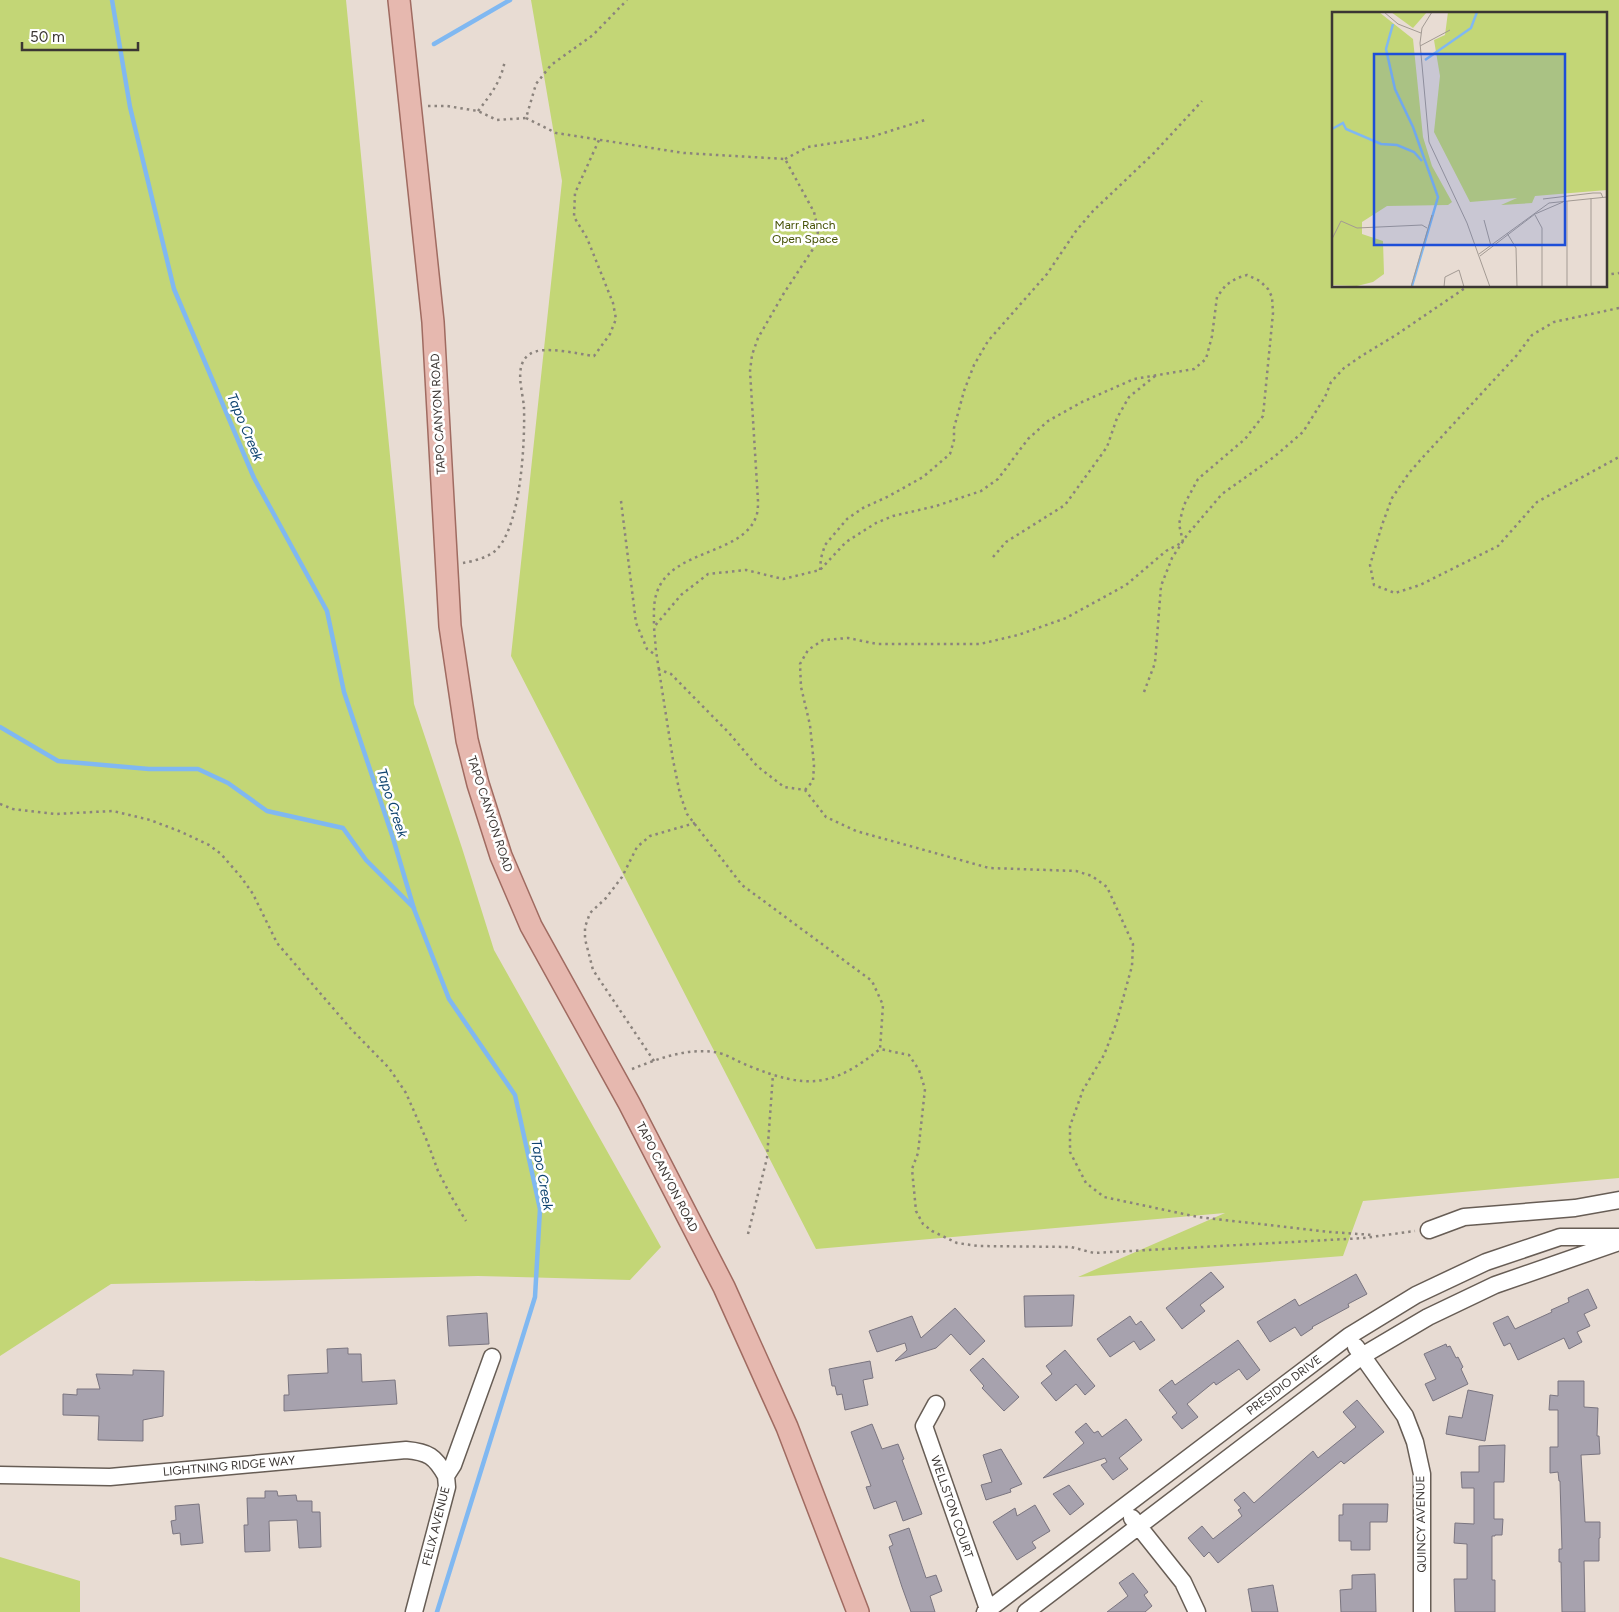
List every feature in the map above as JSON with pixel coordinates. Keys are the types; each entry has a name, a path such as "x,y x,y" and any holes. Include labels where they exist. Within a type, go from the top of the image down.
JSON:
{"main road":[{"name":"TAPO CANYON ROAD","path":"399,0 433,322 450,626 467,740 478,784 498,847 538,939 614,1076 724,1287 787,1427 858,1612"}],"street":[{"path":"1429,1230 1464,1218 1575,1208 1619,1200"},
{"name":"PRESIDIO DRIVE","path":"987,1611 1349,1336 1416,1295 1486,1262 1560,1237 1619,1237"},
{"name":"PRESIDIO DRIVE","path":"1026,1612 1362,1356 1428,1316 1495,1285 1619,1242"},
{"name":"QUINCY AVENUE","path":"1349,1336 1405,1416 1415,1442 1422,1474 1422,1612"},
{"name":"FELIX AVENUE","path":"414,1612 448,1487 446,1476 454,1466 492,1357"},
{"name":"WELLSTON COURT","path":"936,1404 924,1426 987,1611"},
{"name":"LIGHTNING RIDGE WAY","path":"0,1475 110,1477 406,1450 420,1451 430,1455 439,1462 446,1476"},
{"path":"1123,1507 1183,1582 1197,1612"}],"path":[{"path":"526,118 536,84 551,65 593,35 627,0"},
{"path":"478,112 502,76 505,60"},
{"path":"820,570 825,545 847,519 863,508 923,477 950,454 954,440 954,428 964,391 974,365 988,341 1047,274 1076,231 1154,153 1202,101"},
{"path":"410,109 436,106 478,112 497,120 526,118 556,133 599,140 684,152 785,159 808,147 871,137 928,119"},
{"path":"447,565 474,561 497,550 509,531 517,505 524,432 524,404 520,378 522,363 529,354 540,349 594,356 610,334 616,319 613,303 590,246 574,218 575,193 599,140"},
{"path":"614,1076 688,1051 715,1052 752,1067 793,1080 815,1082 833,1078 860,1065 880,1049 883,1005 872,981 742,885 687,814 680,794 658,669 654,606 658,590 667,576 682,563 742,536 756,516 758,501 750,371 752,354 758,338 817,243 818,229 814,212 785,159"},
{"path":"1606,275 1619,273"},
{"path":"654,627 681,595 708,574 746,570 783,579 820,570 846,542 876,523 893,516 936,506 981,491 998,480 1028,439 1048,421 1082,402 1134,379 1194,369 1206,359 1212,336 1217,297 1226,285 1237,278 1247,275 1260,281 1268,289 1272,297 1273,313 1264,416 1245,439 1198,479 1184,505 1179,524 1182,542"},
{"path":"1144,692 1155,662 1161,586 1172,558 1182,542 1222,494 1274,457 1303,432 1325,397 1331,382 1344,368 1465,288"},
{"path":"1619,308 1554,322 1532,335 1517,355 1423,457 1409,473 1392,498 1370,565 1374,585 1395,593 1420,585 1498,546 1538,502 1619,457"},
{"path":"993,557 1006,542 1065,505 1107,447 1117,418 1129,397 1156,376"},
{"path":"621,501 636,623 647,649 657,657"},
{"path":"805,790 813,781 814,766 810,725 801,687 800,664 808,650 823,640 848,638 877,644 980,644 1018,635 1066,618 1126,585 1166,551 1182,542"},
{"path":"658,669 671,674 729,733 756,766 784,787 805,790 826,817 856,831 989,868 1076,871 1092,876 1106,887 1133,944 1132,966 1113,1032 1104,1055 1082,1090 1070,1126 1070,1152 1086,1183 1104,1197 1198,1217 1330,1232 1378,1235"},
{"path":"0,804 13,809 55,814 113,812 150,820 209,845 221,854 242,877 253,894 277,943 351,1029 389,1068 402,1087 427,1141 438,1171 466,1221"},
{"path":"654,1061 593,970 585,939 585,927 590,913 606,898 622,877 637,847 650,836 695,823"},
{"path":"880,1049 909,1055 919,1070 925,1090 918,1153 912,1169 916,1211 924,1224 932,1232 956,1243 978,1246 1071,1247 1094,1253 1354,1238 1429,1230"},
{"path":"748,1234 767,1158 773,1074"}],"green space":[{"path":"0,0 346,0 414,704 494,950 661,1247 630,1280 478,1276 111,1284 0,1356"},
{"name":"Marr Ranch Open Space","path":"531,0 1619,0 1619,1178 1363,1201 1343,1256 1078,1277 1225,1213 816,1249 511,656 562,181"},
{"path":"0,1557 80,1581 80,1612 0,1612"}],"building":[{"path":"1211,1272 1224,1287 1200,1305 1205,1311 1182,1329 1166,1308"},
{"path":"1356,1274 1367,1294 1348,1304 1349,1307 1312,1327 1301,1336 1295,1327 1270,1342 1257,1322 1295,1299 1299,1306"},
{"path":"1588,1289 1597,1308 1584,1314 1590,1326 1577,1332 1582,1342 1569,1349 1564,1338 1518,1360 1510,1343 1504,1346 1493,1323 1508,1316 1515,1329 1552,1312 1551,1310 1569,1302 1568,1298"},
{"path":"1074,1295 1072,1326 1025,1327 1024,1296"},
{"path":"955,1308 985,1341 970,1355 951,1334 936,1348 895,1361 907,1350 905,1343 877,1352 869,1331 912,1316 921,1338"},
{"path":"487,1313 489,1344 449,1346 447,1316"},
{"path":"1130,1316 1136,1325 1141,1321 1155,1340 1140,1350 1134,1341 1110,1357 1097,1339"},
{"path":"1238,1340 1260,1370 1247,1380 1239,1369 1216,1385 1214,1382 1187,1404 1198,1417 1182,1429 1172,1417 1177,1413 1159,1390 1172,1380 1175,1385"},
{"path":"1446,1344 1447,1347 1450,1346 1456,1358 1458,1357 1468,1384 1433,1401 1425,1384 1436,1379 1424,1354"},
{"path":"348,1348 348,1354 361,1354 362,1382 395,1380 397,1404 284,1411 284,1395 289,1395 288,1375 328,1373 327,1349"},
{"path":"1065,1350 1095,1386 1085,1395 1076,1384 1056,1401 1041,1383 1052,1374 1046,1366"},
{"path":"983,1358 1019,1397 1004,1411 982,1388 984,1386 970,1370"},
{"path":"870,1361 873,1378 863,1380 868,1405 845,1410 842,1394 837,1395 835,1386 832,1386 829,1369"},
{"path":"133,1370 164,1371 163,1416 143,1420 143,1441 98,1440 99,1416 63,1415 63,1394 77,1395 77,1389 100,1389 96,1374 133,1375"},
{"path":"1558,1381 1584,1381 1584,1407 1598,1408 1597,1436 1599,1436 1600,1454 1581,1455 1585,1522 1600,1522 1599,1561 1584,1561 1585,1612 1562,1612 1561,1562 1559,1562 1559,1549 1562,1549 1560,1481 1558,1472 1550,1473 1550,1447 1558,1447 1558,1410 1549,1410 1550,1395 1558,1396"},
{"path":"1468,1390 1493,1395 1485,1441 1446,1434 1449,1416 1462,1418"},
{"path":"1357,1400 1384,1432 1344,1464 1341,1461 1218,1563 1209,1552 1204,1557 1188,1538 1202,1526 1213,1539 1242,1516 1238,1510 1241,1508 1234,1500 1244,1492 1254,1503 1313,1451 1318,1458 1356,1427 1343,1412"},
{"path":"1126,1419 1142,1440 1119,1458 1128,1469 1113,1480 1101,1465 1107,1462 1105,1458 1043,1478 1084,1443 1075,1432 1086,1423 1094,1433 1098,1431 1102,1437"},
{"path":"872,1424 882,1449 898,1444 922,1514 903,1521 896,1501 874,1509 866,1487 871,1486 851,1432"},
{"path":"1505,1445 1504,1482 1494,1482 1494,1519 1503,1519 1502,1535 1492,1536 1492,1580 1495,1580 1495,1612 1455,1612 1454,1579 1467,1579 1467,1544 1454,1543 1455,1523 1474,1524 1474,1488 1462,1488 1461,1472 1479,1472 1479,1446"},
{"path":"1001,1449 1022,1484 1010,1489 1011,1492 986,1500 981,1485 992,1482 983,1455"},
{"path":"1069,1485 1084,1504 1070,1515 1053,1494"},
{"path":"265,1491 277,1491 278,1496 296,1495 297,1501 312,1501 312,1512 320,1512 321,1547 299,1548 297,1520 269,1521 270,1551 245,1552 244,1525 248,1525 247,1498 265,1498"},
{"path":"199,1504 203,1543 181,1545 180,1533 173,1534 171,1521 176,1520 175,1506"},
{"path":"1343,1504 1388,1504 1387,1522 1370,1522 1370,1550 1351,1550 1351,1541 1339,1541 1339,1515 1343,1515"},
{"path":"1035,1505 1050,1531 1032,1542 1036,1548 1017,1560 993,1522 1015,1508 1017,1516"},
{"path":"909,1528 926,1578 936,1575 942,1591 930,1596 935,1612 911,1612 889,1547 893,1545 889,1535"},
{"path":"1133,1573 1148,1592 1144,1595 1152,1606 1145,1612 1107,1612 1128,1596 1119,1583"},
{"path":"1375,1574 1376,1612 1341,1612 1340,1590 1352,1589 1352,1575"},
{"path":"1273,1585 1278,1612 1252,1612 1248,1589"}],"waterway":[{"name":"Tapo Creek","path":"112,0 130,107 174,289 254,478 327,611 344,692 393,838 414,909 449,999 515,1095 540,1209 535,1297 437,1612"},
{"path":"434,44 510,0"},
{"path":"0,727 58,761 149,769 198,769 228,783 267,811 343,828 366,860 414,908"}]}
